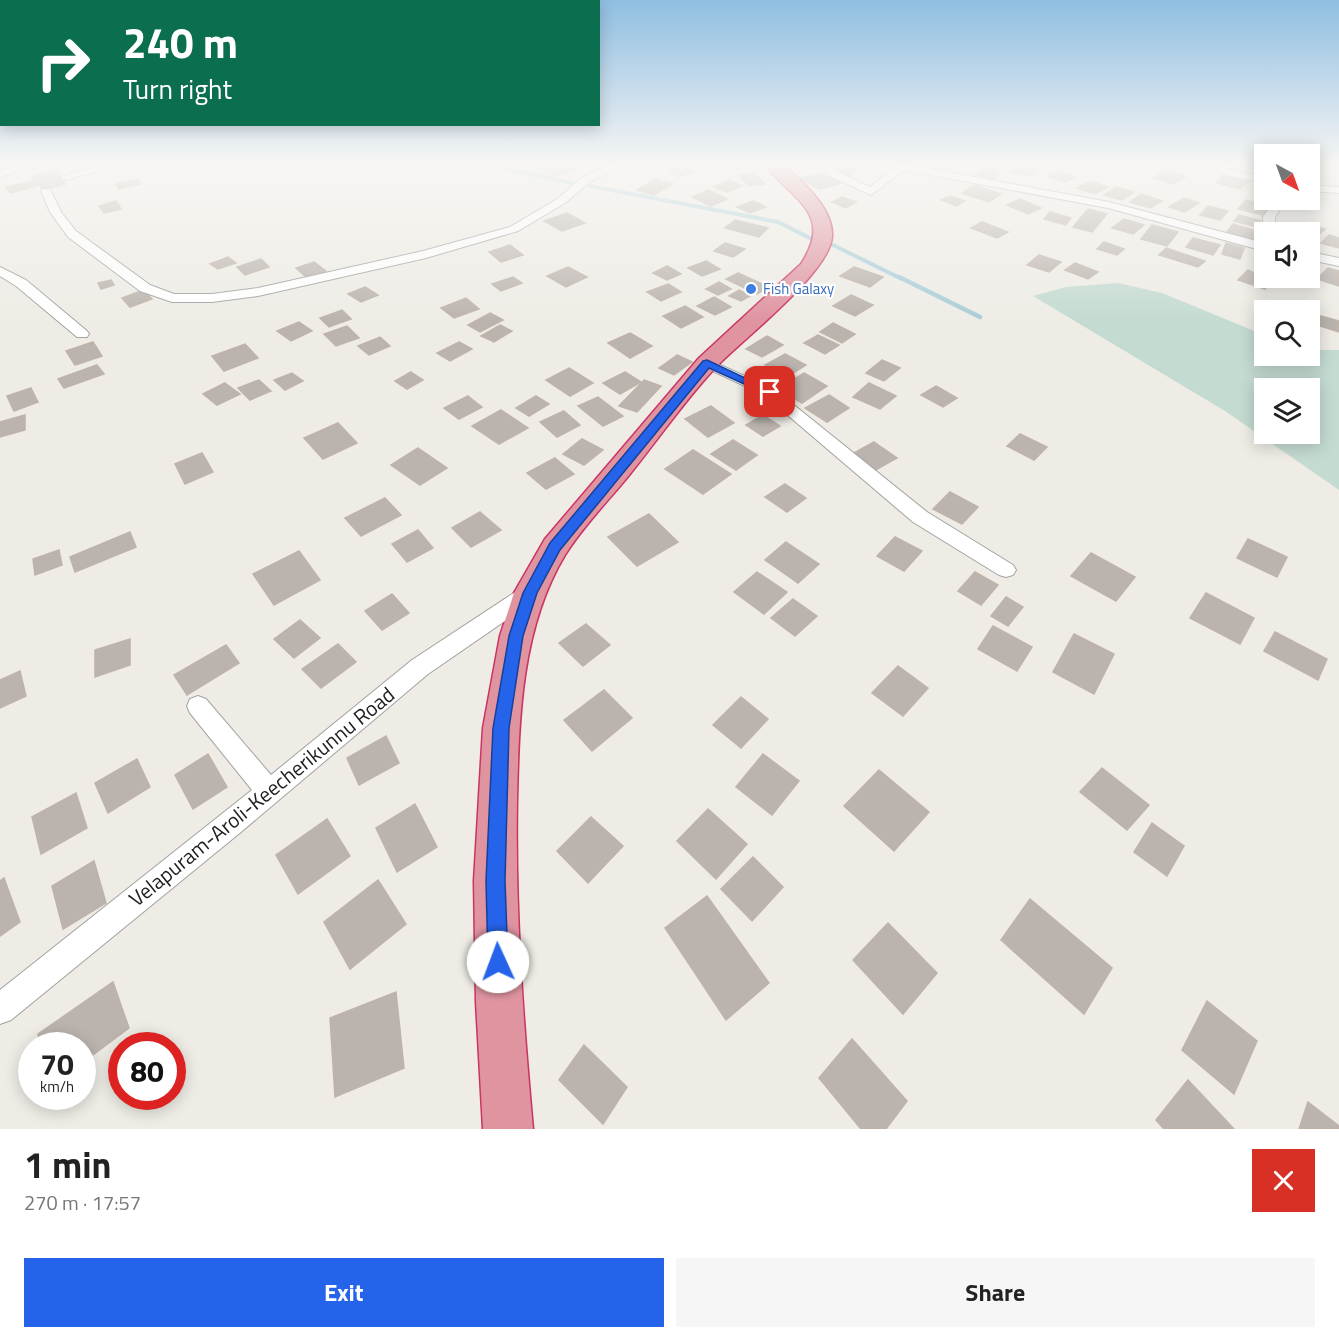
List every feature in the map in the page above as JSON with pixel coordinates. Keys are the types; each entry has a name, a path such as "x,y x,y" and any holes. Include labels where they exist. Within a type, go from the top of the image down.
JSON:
{"highway":[{"path":"508,1129 499,1002 495,881 501,728 516,636 530,593 555,547 707,363 808,268 819,249 823,234 818,216"}],"street":[{"path":"59,216 72,234 145,288 172,298 212,298 258,292 426,254 514,229 536,216"},
{"path":"1148,216 1254,244"},
{"path":"1320,258 1339,262"},
{"path":"0,271 21,283 82,334"},
{"path":"707,363 770,392 920,518 1006,570"},
{"name":"Velapuram-Aroli-Keecherikunnu Road","path":"0,1009 420,667 530,593"},
{"path":"198,706 269,792"}],"green space":[{"path":"1118,283 1162,293 1254,331 1254,366 1320,366 1320,350 1339,350 1339,490 1273,444 1320,444 1320,378 1254,378 1254,431 1225,411 1033,296 1066,287"}],"building":[{"path":"559,216 572,216 585,223 562,231 544,221"},
{"path":"1047,216 1071,218 1066,225 1044,219"},
{"path":"1082,216 1106,216 1092,232 1073,227"},
{"path":"1203,216 1224,216 1220,220"},
{"path":"1242,216 1261,221 1254,222 1254,226 1234,221"},
{"path":"1124,219 1144,225 1133,234 1112,228"},
{"path":"735,220 768,228 759,237 725,228"},
{"path":"982,222 1008,232 997,238 971,228"},
{"path":"1233,224 1254,230 1254,239 1227,232"},
{"path":"1152,225 1178,232 1167,246 1141,239"},
{"path":"1329,235 1339,238 1339,248 1321,243"},
{"path":"1193,238 1220,245 1213,255 1186,247"},
{"path":"1104,242 1124,249 1117,255 1097,249"},
{"path":"725,243 745,249 733,257 714,251"},
{"path":"1226,243 1244,248 1240,259 1222,254"},
{"path":"510,245 523,255 501,262 489,252"},
{"path":"1166,248 1205,261 1198,267 1159,255"},
{"path":"1039,255 1061,262 1049,272 1027,265"},
{"path":"228,257 236,263 218,269 210,264"},
{"path":"261,259 269,267 245,275 237,267"},
{"path":"706,261 720,269 702,276 688,268"},
{"path":"314,262 326,271 307,278 296,268"},
{"path":"1075,263 1098,272 1088,279 1065,270"},
{"path":"667,266 681,274 667,280 653,273"},
{"path":"568,267 587,277 566,287 547,276"},
{"path":"854,267 883,277 870,287 840,276"},
{"path":"1328,268 1339,271 1339,286 1320,280 1320,276"},
{"path":"1248,270 1254,273 1254,285 1238,280"},
{"path":"738,273 769,287 757,294 726,279"},
{"path":"513,277 522,283 501,291 492,284"},
{"path":"111,280 114,285 101,289 98,283"},
{"path":"719,282 731,289 718,295 706,289"},
{"path":"668,284 681,292 661,301 647,292"},
{"path":"365,287 378,295 361,302 348,294"},
{"path":"143,290 152,299 130,307 122,298"},
{"path":"739,290 750,296 741,301 729,296"},
{"path":"851,295 873,305 855,316 833,306"},
{"path":"714,297 731,307 715,315 697,306"},
{"path":"466,298 479,309 454,318 441,308"},
{"path":"685,306 703,317 681,328 663,316"},
{"path":"342,310 351,319 329,327 320,318"},
{"path":"490,313 503,320 480,332 468,325"},
{"path":"1321,316 1339,321 1339,332 1320,326"},
{"path":"299,322 312,331 291,341 277,331"},
{"path":"833,323 855,334 842,343 820,332"},
{"path":"500,325 512,331 494,342 481,336"},
{"path":"347,326 359,338 336,346 324,334"},
{"path":"630,333 652,346 630,358 608,343"},
{"path":"818,335 839,345 825,354 804,343"},
{"path":"767,336 783,345 762,357 746,349"},
{"path":"380,337 390,346 369,355 358,346"},
{"path":"93,342 102,356 75,365 66,351"},
{"path":"459,342 472,349 450,361 437,353"},
{"path":"245,344 258,358 224,371 212,356"},
{"path":"785,354 806,365 787,377 765,365"},
{"path":"677,355 692,362 674,375 659,368"},
{"path":"882,360 900,368 884,381 866,373"},
{"path":"97,365 104,374 64,388 58,379"},
{"path":"569,368 593,383 570,396 546,380"},
{"path":"411,372 423,380 407,389 395,381"},
{"path":"625,372 641,382 620,394 603,383"},
{"path":"292,373 303,381 285,390 274,380"},
{"path":"804,373 827,386 802,403 778,389"},
{"path":"259,380 271,391 250,400 238,388"},
{"path":"644,380 661,386 637,412 619,406"},
{"path":"225,383 240,394 217,405 203,394"},
{"path":"869,383 896,396 880,409 853,397"},
{"path":"936,386 957,398 943,407 921,395"},
{"path":"31,388 38,402 14,411 7,396"},
{"path":"829,395 849,408 827,422 805,408"},
{"path":"468,396 482,407 459,419 444,408"},
{"path":"536,396 549,404 529,416 516,408"},
{"path":"598,397 623,416 603,426 578,406"},
{"path":"711,406 734,423 708,437 685,419"},
{"path":"501,410 528,428 499,444 472,426"},
{"path":"564,411 580,425 557,437 540,422"},
{"path":"25,415 25,430 0,437 0,422"},
{"path":"763,415 780,426 763,436 746,425"},
{"path":"338,423 357,443 323,459 304,438"},
{"path":"1020,434 1047,447 1034,460 1007,446"},
{"path":"582,439 603,450 584,465 563,454"},
{"path":"733,440 757,455 736,470 711,454"},
{"path":"874,442 897,458 872,472 850,455"},
{"path":"418,448 447,468 420,485 391,465"},
{"path":"693,450 731,474 703,494 665,469"},
{"path":"202,453 213,472 185,484 175,464"},
{"path":"555,458 574,474 546,489 527,473"},
{"path":"785,484 806,498 787,512 765,497"},
{"path":"950,492 978,507 962,524 933,509"},
{"path":"385,498 401,515 361,536 345,518"},
{"path":"480,512 501,530 471,547 452,528"},
{"path":"649,514 678,542 637,566 608,537"},
{"path":"418,530 433,548 407,562 392,544"},
{"path":"130,532 136,547 75,572 70,557"},
{"path":"895,537 922,551 904,571 877,556"},
{"path":"1248,539 1287,557 1277,577 1237,558"},
{"path":"786,542 819,564 798,583 765,560"},
{"path":"59,550 62,565 35,575 33,559"},
{"path":"299,551 320,580 274,605 253,574"},
{"path":"1091,553 1135,577 1116,601 1071,576"},
{"path":"757,572 787,592 764,614 734,592"},
{"path":"975,572 998,585 981,605 958,591"},
{"path":"1206,593 1254,618 1240,644 1190,618"},
{"path":"392,594 409,613 382,630 365,611"},
{"path":"1006,597 1023,607 1008,626 991,616"},
{"path":"793,599 817,616 795,636 771,618"},
{"path":"300,620 320,638 294,658 274,639"},
{"path":"586,624 610,645 583,666 559,643"},
{"path":"993,626 1032,647 1017,671 978,649"},
{"path":"1275,632 1327,659 1318,680 1264,651"},
{"path":"1074,634 1114,654 1094,694 1053,672"},
{"path":"130,639 130,665 95,677 95,650"},
{"path":"338,644 356,662 321,688 302,669"},
{"path":"226,645 239,663 187,695 174,675"},
{"path":"898,666 928,688 903,716 872,693"},
{"path":"20,671 26,696 0,708 0,680"},
{"path":"604,690 632,718 592,751 564,720"},
{"path":"741,697 768,719 741,748 713,725"},
{"path":"386,736 399,763 359,785 347,758"},
{"path":"208,754 227,787 193,809 175,775"},
{"path":"763,754 799,781 772,815 736,787"},
{"path":"137,759 150,787 108,813 95,783"},
{"path":"1102,768 1149,805 1127,830 1080,792"},
{"path":"879,770 929,812 894,851 844,806"},
{"path":"76,793 87,828 41,854 32,817"},
{"path":"415,804 437,847 397,872 376,828"},
{"path":"708,809 747,844 716,879 677,841"},
{"path":"591,817 623,846 588,883 557,851"},
{"path":"327,819 350,856 298,894 276,855"},
{"path":"1152,823 1184,846 1167,876 1134,852"},
{"path":"753,857 783,887 752,921 721,889"},
{"path":"94,861 106,903 63,929 52,886"},
{"path":"4,878 20,922 0,936 0,881"},
{"path":"378,880 406,924 350,969 324,922"},
{"path":"707,896 769,983 726,1020 665,928"},
{"path":"1030,899 1112,968 1084,1014 1001,940"},
{"path":"888,923 937,973 903,1014 853,960"},
{"path":"113,982 129,1028 124,1032 108,1032 108,1044 96,1053 96,1032 41,1032"},
{"path":"396,992 404,1068 335,1097 330,1018"},
{"path":"1207,1001 1257,1041 1234,1094 1182,1050"},
{"path":"852,1039 907,1101 886,1129 861,1129 819,1078"},
{"path":"584,1045 627,1087 603,1124 559,1080"},
{"path":"1188,1080 1234,1129 1164,1129 1156,1120"},
{"path":"1308,1102 1339,1126 1339,1129 1299,1129"}],"waterway":[{"path":"745,216 778,222 810,238"},
{"path":"833,245 902,279"},
{"path":"899,277 980,317"}],"place":[{"name":"Fish Galaxy","path":"751,289"}],"route":[{"path":"498,962 495,881 501,728 516,636 530,593 555,547 707,363 770,392"}]}
